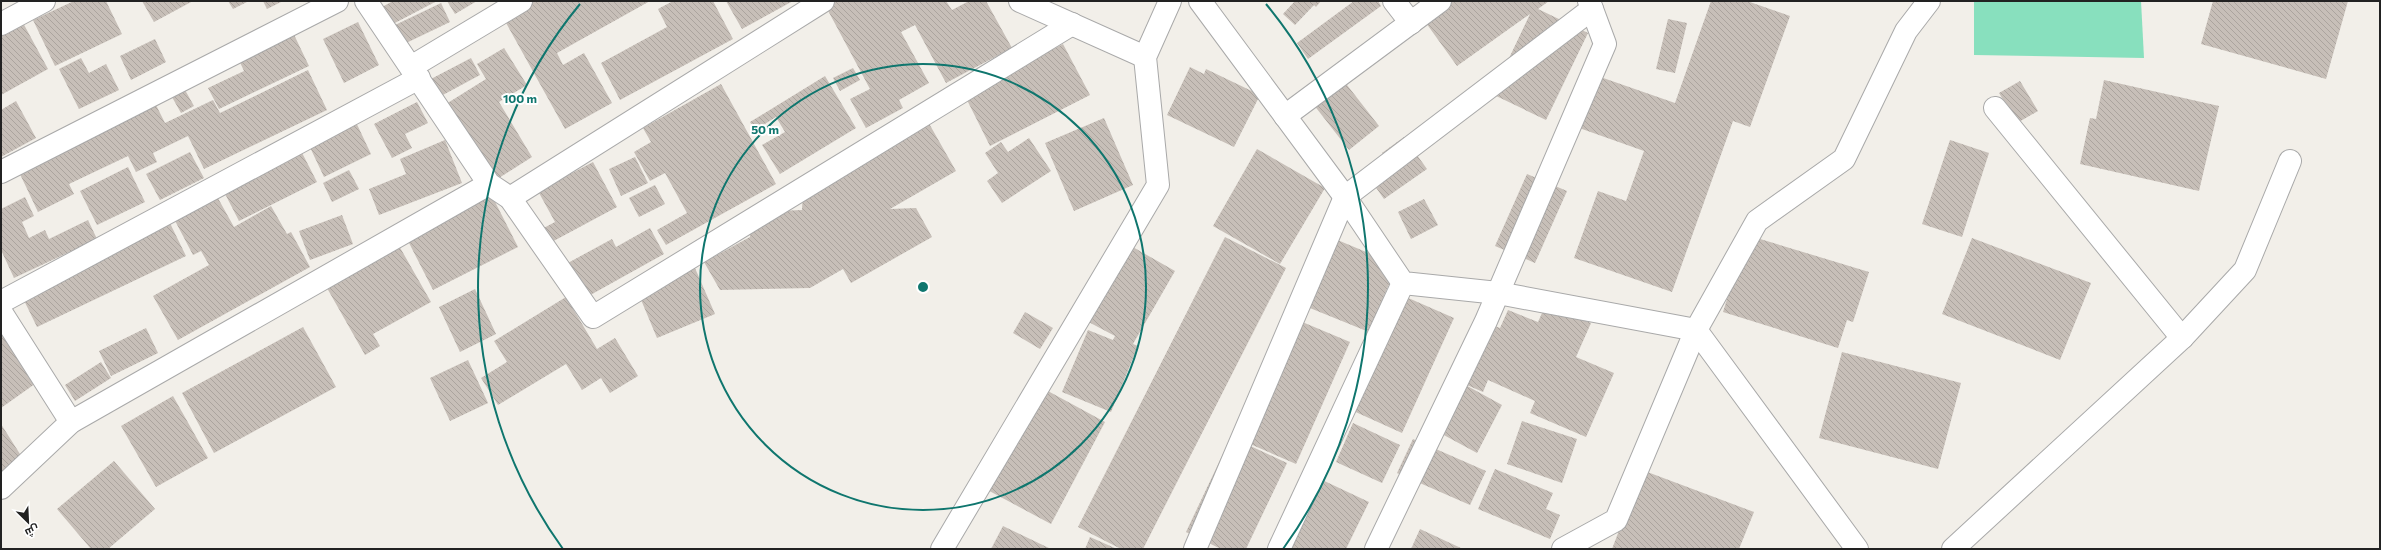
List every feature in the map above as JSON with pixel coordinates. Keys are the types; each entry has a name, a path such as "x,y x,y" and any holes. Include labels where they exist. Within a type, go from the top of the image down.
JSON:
{"street":[{"path":"1,24 44,1"},
{"path":"1,172 337,1"},
{"path":"366,1 489,184 510,198 593,317 1072,24"},
{"path":"1,302 415,72 521,1"},
{"path":"510,198 823,1"},
{"path":"1020,1 1145,57"},
{"path":"942,549 1158,185 1145,57 1170,1"},
{"path":"1200,1 1345,197 1403,283 1498,293 1696,330 1857,549"},
{"path":"1394,1 1411,23"},
{"path":"1285,116 1440,1"},
{"path":"1563,549 1616,520 1696,330 1757,221 1844,159 1906,31 1929,1"},
{"path":"1195,549 1345,197 1590,5 1605,44 1498,293 1376,549"},
{"path":"1995,108 2182,338"},
{"path":"1953,549 2182,338 2245,270 2290,161"},
{"path":"1,488 71,422 489,184"},
{"path":"1279,549 1403,283"},
{"path":"5,326 71,422"}],"green space":[{"path":"1974,1 2141,1 2144,58 1974,55"}],"building":[{"path":"74,1 106,1 122,34 55,66 33,20"},
{"path":"142,1 193,1 154,22"},
{"path":"228,1 249,1 233,9"},
{"path":"263,1 283,1 267,9"},
{"path":"393,1 437,1 391,25 382,7"},
{"path":"447,1 477,1 455,14"},
{"path":"520,1 650,1 557,53 563,65 584,53 612,103 565,129 500,12"},
{"path":"673,1 713,1 733,39 620,100 601,63 667,27 658,9"},
{"path":"726,1 793,1 742,29"},
{"path":"832,1 946,1 952,10 969,1 986,1 1012,48 946,83 915,25 901,32 929,83 899,100 903,108 866,128 850,99 870,89 825,5"},
{"path":"1295,1 1321,1 1316,7 1314,5 1295,25 1283,14"},
{"path":"1354,1 1378,1 1381,6 1308,59 1297,43"},
{"path":"1443,1 1549,1 1538,9 1588,33 1546,120 1492,94 1530,14 1457,66 1421,16"},
{"path":"1711,1 1747,1 1790,16 1750,127 1733,121 1672,292 1574,258 1598,191 1626,201 1644,151 1568,124 1586,72 1675,103"},
{"path":"2213,1 2348,1 2326,79 2201,44"},
{"path":"441,3 450,22 402,45 393,26"},
{"path":"286,18 309,66 219,109 208,88 244,71 232,45"},
{"path":"1668,19 1687,23 1675,73 1656,69"},
{"path":"22,21 48,69 1,95 1,32"},
{"path":"358,22 379,65 344,83 323,39"},
{"path":"155,39 166,62 131,80 120,56"},
{"path":"1063,44 1090,95 990,146 964,94"},
{"path":"504,48 527,85 499,102 532,157 494,181 446,104 486,79 477,64"},
{"path":"81,58 89,73 106,64 119,90 79,109 59,69"},
{"path":"471,58 480,75 441,96 431,79"},
{"path":"1190,67 1204,74 1206,69 1260,95 1234,147 1167,115"},
{"path":"853,68 860,80 840,91 833,78"},
{"path":"308,70 327,110 204,169 188,136 153,153 157,162 136,172 128,156 69,184 74,194 38,212 18,170 155,103 165,123 213,100 220,113"},
{"path":"825,76 856,128 780,174 762,145 785,132 776,117 755,130 750,122"},
{"path":"1340,76 1379,126 1349,150 1310,100"},
{"path":"2104,80 2219,106 2199,191 2080,164 2090,118 2096,119"},
{"path":"2020,81 2038,111 2017,123 1999,93"},
{"path":"721,84 776,184 666,245 657,230 687,213 665,173 650,181 634,152 651,142 643,128"},
{"path":"185,90 194,106 181,113 172,97"},
{"path":"16,101 36,138 1,157 1,110"},
{"path":"417,102 428,123 405,134 412,148 392,158 374,124"},
{"path":"354,118 371,154 324,177 307,141"},
{"path":"1104,118 1133,185 1074,211 1045,143"},
{"path":"927,120 956,171 890,209 916,208 932,237 851,283 843,269 810,288 720,290 704,262 750,237 750,222 779,211 802,210 803,190"},
{"path":"1404,137 1427,169 1384,199 1372,182 1392,168 1382,153"},
{"path":"1029,138 1051,171 1002,203 987,181 998,173 985,153 1001,142 1008,152"},
{"path":"445,140 462,183 379,215 369,189 406,174 400,159"},
{"path":"1950,140 1989,153 1962,237 1922,224"},
{"path":"299,147 317,182 239,221 221,186"},
{"path":"1257,149 1325,188 1280,264 1213,226"},
{"path":"190,152 204,178 160,200 146,174"},
{"path":"635,157 648,183 621,196 609,169"},
{"path":"593,162 617,207 548,244 540,230 555,222 538,191"},
{"path":"128,167 145,202 97,225 80,191"},
{"path":"349,170 359,189 332,202 323,183"},
{"path":"1527,174 1567,191 1535,263 1495,246"},
{"path":"655,185 665,204 639,217 629,198"},
{"path":"489,190 518,247 433,290 404,233"},
{"path":"214,191 234,227 271,206 287,234 291,232 310,267 178,340 153,296 209,265 201,251 193,255 172,215"},
{"path":"25,197 34,216 22,222 29,238 45,230 49,239 88,220 97,239 14,278 1,250 1,209"},
{"path":"1424,199 1438,225 1411,239 1398,212"},
{"path":"166,215 186,256 37,327 17,286"},
{"path":"342,215 353,244 310,260 299,231"},
{"path":"650,228 664,254 585,298 566,264 612,239 616,247"},
{"path":"1747,235 1869,272 1853,322 1847,320 1838,348 1723,312"},
{"path":"1328,236 1397,265 1369,332 1300,304"},
{"path":"1225,237 1286,268 1143,549 1121,549 1078,527"},
{"path":"1972,238 2091,283 2060,360 1942,314"},
{"path":"1124,242 1175,271 1133,344 1138,346 1111,412 1062,392 1088,330 1113,340 1115,336 1081,318"},
{"path":"398,244 431,302 373,334 380,346 365,355 323,281"},
{"path":"691,259 715,314 657,338 634,283"},
{"path":"475,289 496,334 460,352 439,307"},
{"path":"1390,290 1454,318 1402,433 1338,404"},
{"path":"566,297 597,349 615,338 638,376 610,393 601,378 582,390 566,364 498,405 481,378 507,362 494,341"},
{"path":"1546,304 1591,323 1576,357 1614,373 1586,437 1530,413 1535,401 1488,380 1483,392 1460,382 1502,405 1477,453 1429,427 1482,321 1500,328 1508,310 1538,322"},
{"path":"1025,312 1053,328 1040,349 1013,333"},
{"path":"1288,316 1350,342 1296,464 1234,437"},
{"path":"303,327 336,387 214,453 182,393"},
{"path":"146,328 158,353 111,376 99,351"},
{"path":"3,332 39,381 1,408 1,334"},
{"path":"1842,352 1961,383 1938,469 1819,438"},
{"path":"468,360 488,403 450,421 430,378"},
{"path":"101,362 111,378 75,401 65,385"},
{"path":"1035,384 1105,422 1051,524 980,486"},
{"path":"173,396 208,458 156,487 121,426"},
{"path":"1522,421 1577,439 1562,483 1507,464"},
{"path":"1353,423 1400,445 1382,483 1336,462"},
{"path":"1,424 25,462 1,477"},
{"path":"1231,437 1287,463 1246,549 1221,549 1186,532"},
{"path":"1413,439 1486,471 1470,505 1397,473"},
{"path":"114,461 155,509 108,549 91,549 57,509"},
{"path":"1495,469 1553,493 1546,509 1560,515 1550,539 1478,509"},
{"path":"1642,470 1754,512 1739,549 1612,549"},
{"path":"1318,478 1369,502 1346,549 1269,549"},
{"path":"1003,526 1051,549 991,549"},
{"path":"1420,529 1463,549 1411,549"},
{"path":"1090,537 1117,549 1085,549"}]}
